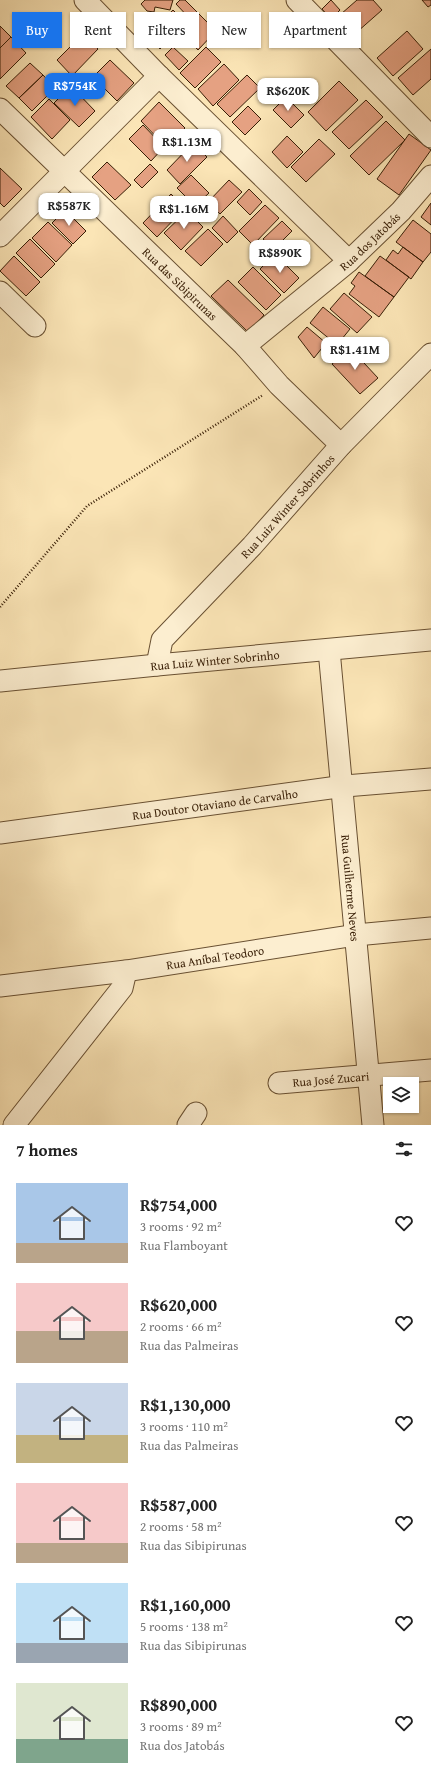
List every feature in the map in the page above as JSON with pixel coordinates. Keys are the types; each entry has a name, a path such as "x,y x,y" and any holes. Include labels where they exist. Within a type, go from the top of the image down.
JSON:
{"street":[{"path":"85,0 159,76 348,261"},
{"path":"297,0 431,137"},
{"path":"0,236 159,76"},
{"name":"Rua das Sibipirunas","path":"0,109 245,346 279,385 341,445"},
{"name":"Rua dos Jatobás","path":"245,346 348,261 401,211 431,176"},
{"path":"0,292 35,326"},
{"name":"Rua Luiz Winter Sobrinhos","path":"156,665 162,640 252,546 341,445 431,354"},
{"name":"Rua Luiz Winter Sobrinho","path":"0,681 431,640"},
{"name":"Rua Guilherme Neves","path":"329,650 369,1076 372,1125"},
{"name":"Rua Doutor Otaviano de Carvalho","path":"0,833 342,787 431,779"},
{"name":"Rua Aníbal Teodoro","path":"0,986 126,971 356,935 431,928"},
{"path":"14,1125 122,988 126,971"},
{"name":"Rua José Zucari","path":"279,1083 431,1070"}],"path":[{"path":"0,607 87,506 279,385"}],"building":[{"path":"145,0 173,0 170,10 155,7 154,12 147,11 141,4"},
{"path":"180,0 185,0 197,12 184,12 176,4"},
{"path":"331,0 340,10 338,12 325,12 322,9"},
{"path":"357,0 373,0 382,10 361,28 361,12 343,12"},
{"path":"422,0 431,0 431,5 428,7"},
{"path":"199,14 207,22 207,40 198,50 196,48 199,48"},
{"path":"0,26 11,37 0,48"},
{"path":"407,31 423,49 393,76 377,58"},
{"path":"11,37 12,48 21,48 26,53 0,79 0,48"},
{"path":"70,47 98,49 72,76 57,60"},
{"path":"206,47 221,62 195,88 180,73"},
{"path":"172,48 174,48 188,61 179,70 165,55"},
{"path":"431,49 431,79 413,95 398,78"},
{"path":"110,60 134,83 117,101 93,77"},
{"path":"30,63 43,75 19,98 6,86"},
{"path":"224,64 239,80 213,106 198,89"},
{"path":"43,75 55,88 32,111 19,98"},
{"path":"247,75 260,88 230,117 217,104"},
{"path":"339,81 358,100 326,131 308,112"},
{"path":"71,86 95,111 79,127 54,103"},
{"path":"286,97 304,115 291,128 273,110"},
{"path":"49,99 70,120 52,139 31,117"},
{"path":"366,100 383,117 349,149 332,132"},
{"path":"159,102 185,128 166,147 141,121"},
{"path":"248,106 261,119 245,135 232,122"},
{"path":"386,121 405,140 369,175 350,156"},
{"path":"143,125 164,147 151,161 129,139"},
{"path":"409,134 431,150 399,195 377,179"},
{"path":"287,136 303,152 287,168 272,152"},
{"path":"319,139 335,154 306,182 291,167"},
{"path":"193,143 207,157 180,184 167,170"},
{"path":"107,162 131,185 115,200 92,177"},
{"path":"150,164 158,172 142,188 134,180"},
{"path":"0,168 22,189 4,207 0,203"},
{"path":"191,175 209,193 195,206 177,188"},
{"path":"229,180 242,192 220,214 208,202"},
{"path":"249,189 262,202 250,215 237,202"},
{"path":"171,194 185,208 157,237 143,223"},
{"path":"431,203 431,225 421,217"},
{"path":"265,205 279,218 253,245 239,231"},
{"path":"65,210 86,231 73,244 52,223"},
{"path":"187,211 203,227 181,250 164,233"},
{"path":"223,216 238,232 227,243 212,228"},
{"path":"413,220 431,234 431,252 423,262 396,242"},
{"path":"282,221 292,231 274,249 263,239"},
{"path":"48,222 72,245 56,262 32,238"},
{"path":"208,229 223,244 201,266 185,251"},
{"path":"30,239 55,264 41,278 16,253"},
{"path":"403,247 423,262 411,279 386,260 393,250 398,254"},
{"path":"275,254 299,278 284,293 260,269"},
{"path":"14,256 40,282 26,296 0,271"},
{"path":"380,256 409,277 394,297 365,276"},
{"path":"253,267 281,295 266,310 238,282"},
{"path":"359,272 394,297 379,317 349,294 355,286 351,283"},
{"path":"228,280 264,315 248,332 211,296"},
{"path":"344,293 372,317 357,333 330,309"},
{"path":"323,307 350,329 337,345 310,323"},
{"path":"307,327 326,343 314,358 298,337"},
{"path":"350,348 378,378 360,394 332,364"}]}
